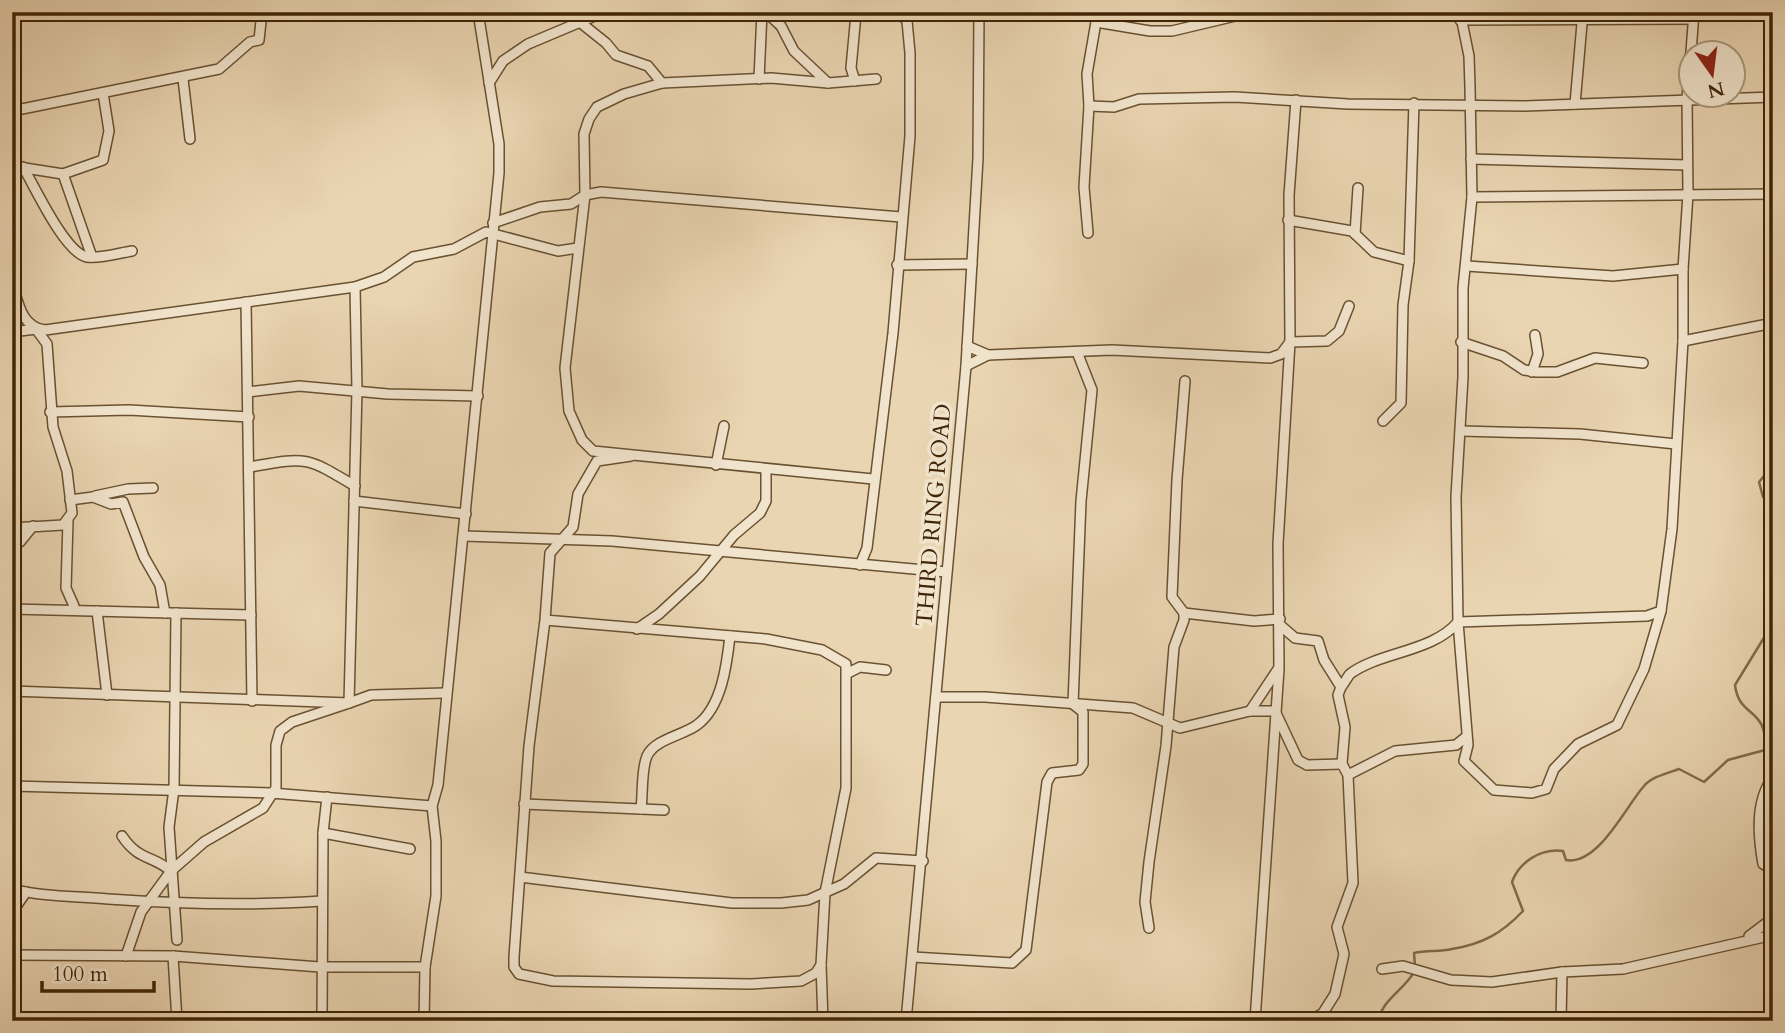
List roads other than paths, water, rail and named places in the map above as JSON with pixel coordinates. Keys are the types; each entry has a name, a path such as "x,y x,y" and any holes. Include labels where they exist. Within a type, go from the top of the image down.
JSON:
{"street":[{"path":"12,111 183,79 219,69 250,42 260,40 262,12"},
{"path":"424,1021 425,967 436,897 436,841 432,806 438,785 445,693 464,536 499,144 478,12"},
{"path":"759,79 764,12"},
{"path":"764,12 781,26 794,51 828,83"},
{"path":"836,12 901,14 906,21 911,89 906,182 891,345 873,478 867,548 860,565"},
{"name":"THIRD RING ROAD","path":"906,1021 923,861 966,366 978,158 979,12"},
{"path":"1088,233 1084,187 1089,107 1087,74 1095,17 1150,31 1172,31 1252,12"},
{"path":"489,83 503,61 528,44 600,13"},
{"path":"855,80 851,68 856,14"},
{"path":"1687,108 1688,194 1683,269 1683,341 1668,566 1661,611 1644,669 1617,725 1578,744 1554,769 1546,789 1532,793 1494,790 1464,761 1466,737 1458,622 1456,497 1461,431 1461,342 1472,197 1469,56 1460,16 1694,15 1692,38"},
{"path":"1575,104 1582,16"},
{"path":"585,19 616,55 649,66 662,83"},
{"path":"486,59 503,61"},
{"path":"183,79 190,139"},
{"path":"873,478 766,470 593,451 582,440 569,411 565,368 584,195 584,134 597,107 624,94 662,83 759,79 828,83 876,79"},
{"path":"12,166 63,174 103,160 109,131 103,93"},
{"path":"1089,107 1114,107 1139,99 1235,97 1525,106 1676,99"},
{"path":"1746,98 1773,97"},
{"path":"1255,1021 1279,668 1278,544 1290,342 1288,220 1296,100"},
{"path":"1383,421 1401,403 1403,305 1409,261 1414,103"},
{"path":"1471,159 1687,165"},
{"path":"23,167 58,228 79,254 92,257 132,251"},
{"path":"63,174 92,257"},
{"path":"1355,234 1358,188"},
{"path":"12,332 60,328 355,287 384,277 413,257 454,249 493,227 540,206 570,204 584,195 601,192 901,217"},
{"path":"1472,197 1773,194"},
{"path":"1288,220 1352,231 1374,252 1409,261"},
{"path":"493,227 558,251 578,248"},
{"path":"897,265 972,264"},
{"path":"1467,267 1613,276 1683,269"},
{"path":"12,282 22,315 47,344 51,412 67,471 72,513 63,525 12,528"},
{"path":"349,703 355,486 355,287"},
{"path":"246,302 252,701"},
{"path":"1290,342 1327,341 1339,331 1349,306"},
{"path":"1683,341 1763,325"},
{"path":"1532,372 1538,354 1535,335"},
{"path":"966,366 988,355 1077,352 1209,353 1270,358 1281,354 1290,342"},
{"path":"1461,342 1503,356 1519,368 1532,372 1550,373 1595,358 1643,363"},
{"path":"967,346 988,355"},
{"path":"1073,704 1081,502 1092,390 1077,352"},
{"path":"1185,381 1172,597 1184,613 1280,622 1295,638 1318,641 1328,666 1339,683 1338,695 1345,727 1342,764 1348,775 1353,883 1337,927 1344,954 1335,994 1323,1013 1310,1021"},
{"path":"248,392 299,386 478,396"},
{"path":"51,412 129,410 248,417"},
{"path":"716,465 724,426"},
{"path":"1461,431 1580,434 1676,444"},
{"path":"631,456 597,461 578,494 573,527 550,553 524,804 514,967 519,974 553,981 729,984 801,981 816,973 821,965"},
{"path":"250,467 301,459 317,463 355,486"},
{"path":"637,629 659,614 734,535 760,513 766,501 766,470"},
{"path":"70,500 128,488 153,488"},
{"path":"93,497 111,504 123,502 144,557 160,585 165,613"},
{"path":"354,501 466,514"},
{"path":"68,521 66,588 74,606"},
{"path":"12,544 20,542 33,526"},
{"path":"464,536 612,541 946,572"},
{"path":"537,538 550,553"},
{"path":"867,548 876,566"},
{"path":"12,608 251,615"},
{"path":"97,611 107,695"},
{"path":"1339,683 1349,674 1451,630 1458,622 1637,617 1661,611"},
{"path":"176,613 174,789 169,827 177,940"},
{"path":"1149,928 1145,915 1146,889 1169,723 1174,648 1184,613"},
{"path":"659,614 663,631"},
{"path":"545,620 766,639 822,650 846,664 846,788 825,893 821,965 823,1021"},
{"path":"641,809 646,758 652,750 685,729 699,724 711,708 727,660 730,636"},
{"path":"1328,666 1349,674"},
{"path":"848,673 860,667 886,670"},
{"path":"1250,711 1279,668"},
{"path":"12,691 349,703"},
{"path":"127,956 141,912 171,871 204,842 263,808 276,788 276,745 280,731 292,722 371,695 445,693"},
{"path":"936,697 985,697 1133,708 1180,728 1191,728 1250,711 1275,711"},
{"path":"913,957 1012,963 1026,950 1047,782 1052,773 1079,770 1083,764 1083,712 1073,704"},
{"path":"1275,711 1298,760 1307,765 1342,764"},
{"path":"1348,775 1395,751 1457,745 1466,737"},
{"path":"1773,777 1763,792 1759,841 1763,863 1773,870"},
{"path":"12,786 271,793 432,806"},
{"path":"322,1021 320,967 323,833 327,797"},
{"path":"524,804 664,810"},
{"path":"323,833 410,849"},
{"path":"122,836 144,859 163,864 171,871"},
{"path":"520,877 732,902 780,903 808,900 825,893 844,884 876,858 923,861"},
{"path":"12,889 176,904 254,906 322,901"},
{"path":"13,909 26,892"},
{"path":"1745,939 1773,918"},
{"path":"1382,969 1403,966 1451,980 1477,983 1562,972 1623,969 1675,959 1745,939 1773,935"},
{"path":"12,955 173,956 320,967 425,967"},
{"path":"173,956 177,1021"},
{"path":"1561,1021 1562,972"}],"waterway":[{"path":"1773,465 1759,482 1763,497 1773,502"},
{"path":"1415,966 1414,953 1473,944 1507,926 1523,911 1512,882 1520,868 1532,858 1547,852 1563,851 1566,860 1589,854 1610,833 1651,780 1679,769 1704,782 1728,760 1765,750 1762,726 1742,703 1735,685 1765,636 1773,629"},
{"path":"1378,1021 1388,1001 1414,972"}]}
